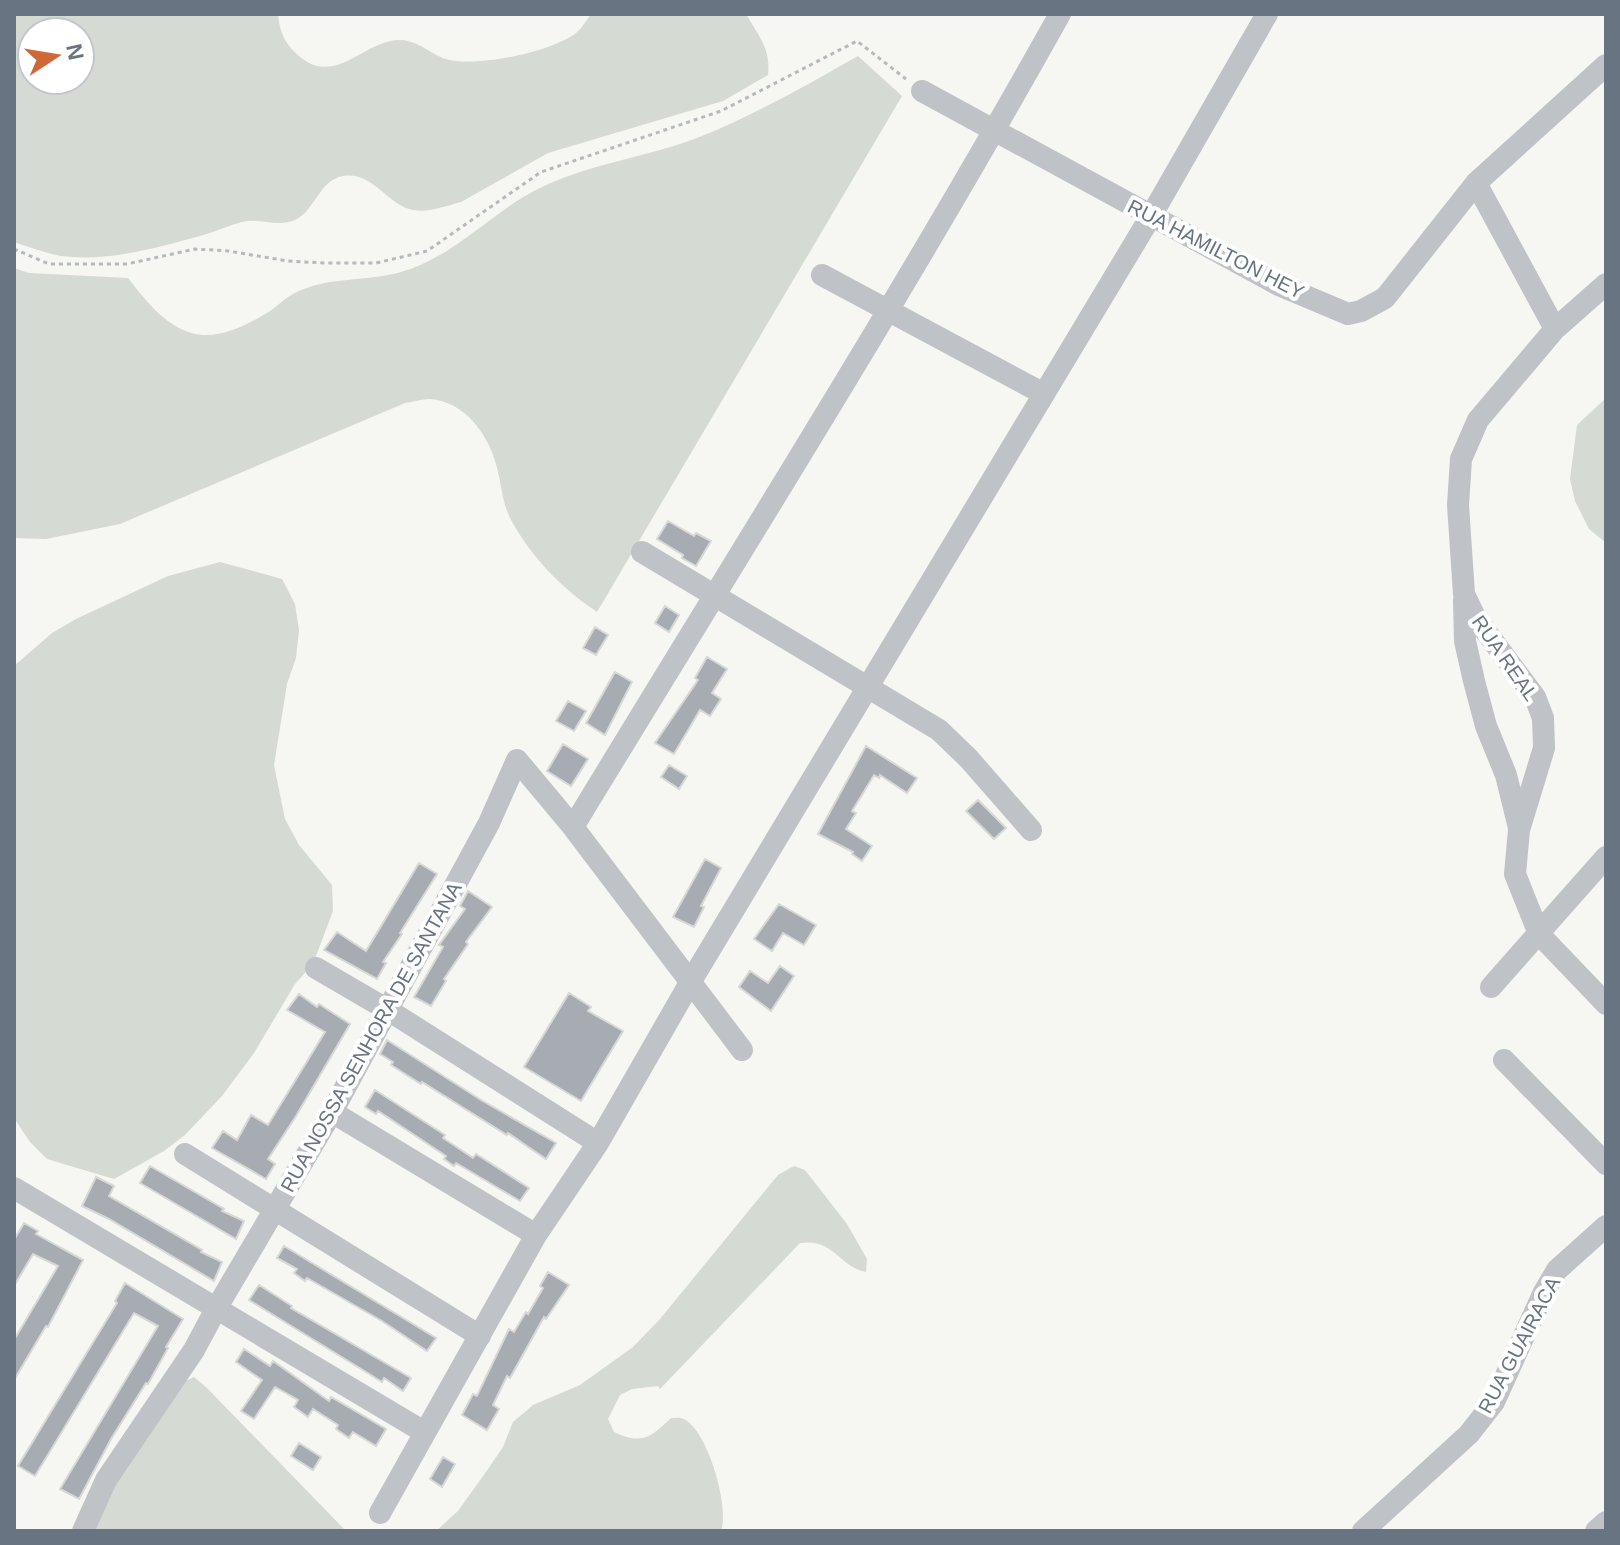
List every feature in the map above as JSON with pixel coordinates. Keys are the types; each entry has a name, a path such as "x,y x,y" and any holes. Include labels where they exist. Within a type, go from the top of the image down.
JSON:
{"street":[{"path":"742,1050 573,827 888,311 995,132 1060,14"},
{"path":"380,1513 536,1235 598,1143 691,981 1151,216 1267,14"},
{"name":"RUA HAMILTON HEY","path":"922,91 1279,285 1348,314 1361,311 1385,298 1476,183 1606,65"},
{"path":"1476,183 1555,329"},
{"path":"822,275 1044,394"},
{"name":"RUA REAL","path":"1606,284 1555,329 1478,420 1461,459 1458,505 1464,594 1475,617 1535,697 1543,718 1544,748 1519,830 1515,874 1539,934 1606,1004"},
{"path":"642,552 939,730 969,759 1031,830"},
{"path":"1464,594 1465,641 1474,681 1486,726 1506,775 1519,830"},
{"name":"RUA NOSSA SENHORA DE SANTANA","path":"83,1531 106,1480 194,1350 332,1112 489,823 517,760 573,827"},
{"path":"1491,987 1606,857"},
{"path":"316,968 598,1143"},
{"path":"1504,1060 1606,1164"},
{"path":"332,1112 536,1235"},
{"path":"185,1154 480,1336"},
{"path":"14,1188 424,1432"},
{"name":"RUA GUAIRACA","path":"1363,1531 1469,1434 1494,1402 1557,1270 1606,1226"},
{"path":"1596,1531 1606,1522"}],"path":[{"path":"14,249 49,264 127,264 195,249 288,261 376,263 427,251 541,172 721,111 857,41 922,91"}],"shaded area":[{"path":"14,14 278,14 290,47 312,64 325,67 338,65 388,42 401,40 446,59 494,60 532,52 565,40 578,31 591,14 746,14 768,57 768,75 723,101 548,153 461,202 437,209 419,211 404,207 363,178 343,176 328,183 302,216 289,222 247,221 200,236 114,255 79,257 43,252 14,242"},
{"path":"858,56 902,96 597,612 548,570 518,532 505,505 498,471 481,431 454,406 430,399 405,403 120,524 46,539 14,538 14,268 29,273 128,278 169,322 191,333 221,333 255,320 308,288 388,275 421,265 540,188 580,172 702,136 762,109"},
{"path":"1606,398 1606,543 1589,529 1575,501 1570,479 1577,425"},
{"path":"220,562 282,579 295,604 299,630 296,658 287,684 274,765 285,819 299,845 332,885 333,911 313,964 295,984 254,1053 222,1096 185,1135 164,1151 114,1179 47,1159 30,1142 14,1118 14,666 52,633 76,619 168,576"},
{"path":"794,1166 805,1170 847,1224 867,1259 866,1272 828,1248 800,1243 660,1389 658,1386 632,1389 620,1395 608,1419 614,1432 639,1439 651,1435 671,1418 682,1418 693,1426 709,1454 720,1489 721,1531 436,1531 458,1511 488,1469 503,1447 513,1422 533,1405 580,1385 633,1347 660,1319 778,1175"},
{"path":"194,1377 346,1531 93,1531 116,1476 177,1385"}],"building":[{"path":"668,521 694,536 696,533 711,541 696,566 657,539"},
{"path":"665,606 679,615 669,632 655,623"},
{"path":"595,627 608,635 596,655 583,648"},
{"path":"707,657 727,669 712,693 721,699 710,716 700,710 674,754 655,743 698,680 695,678"},
{"path":"615,672 632,682 605,735 586,723"},
{"path":"568,701 586,711 574,731 556,721"},
{"path":"563,744 588,759 571,786 547,771"},
{"path":"866,746 917,778 907,793 880,775 879,778 874,775 852,811 856,813 846,829 872,846 862,861 853,852 818,834"},
{"path":"669,765 687,776 679,789 661,777"},
{"path":"978,800 1006,828 994,839 966,811"},
{"path":"705,859 721,868 694,927 673,917"},
{"path":"419,863 437,874 383,962 386,963 377,979 324,950 337,932 366,951"},
{"path":"468,891 492,907 466,942 468,944 444,979 446,981 431,1006 414,997 443,947 439,945 465,909 460,906"},
{"path":"779,904 816,925 804,945 783,933 772,951 754,939"},
{"path":"780,966 794,976 771,1011 739,987 750,971 768,983"},
{"path":"569,993 591,1007 588,1011 623,1031 581,1101 524,1067"},
{"path":"299,994 350,1024 268,1159 275,1164 266,1179 212,1148 223,1131 237,1140 251,1115 268,1125 325,1032 287,1010"},
{"path":"387,1040 556,1143 546,1159 508,1133 391,1065 393,1062 380,1054"},
{"path":"375,1090 445,1135 443,1138 473,1158 476,1154 529,1188 520,1201 456,1163 454,1166 444,1159 446,1156 378,1111 376,1114 365,1107"},
{"path":"150,1166 224,1209 222,1211 244,1221 236,1239 140,1183"},
{"path":"96,1177 114,1186 109,1196 222,1262 214,1281 82,1206"},
{"path":"24,1223 38,1231 36,1234 83,1260 48,1327 14,1380 14,1340 58,1266 33,1254 14,1286 14,1240"},
{"path":"284,1246 436,1338 427,1351 382,1321 307,1278 305,1281 294,1273 297,1269 277,1258"},
{"path":"548,1272 569,1285 546,1319 544,1317 510,1378 507,1376 493,1405 499,1409 487,1430 462,1415 473,1394 477,1396 509,1329 514,1332 526,1312 528,1314"},
{"path":"125,1283 183,1319 79,1499 60,1489 158,1326 134,1313 35,1476 18,1466 117,1303 115,1301"},
{"path":"259,1285 291,1308 411,1378 403,1391 384,1378 382,1382 249,1300"},
{"path":"244,1349 270,1366 273,1361 329,1401 331,1397 386,1429 376,1446 353,1432 349,1438 336,1429 338,1425 313,1409 308,1417 294,1407 298,1400 275,1387 254,1419 241,1411 262,1380 236,1362"},
{"path":"299,1443 321,1457 313,1470 291,1456"},
{"path":"443,1457 455,1464 442,1487 430,1479"}]}
